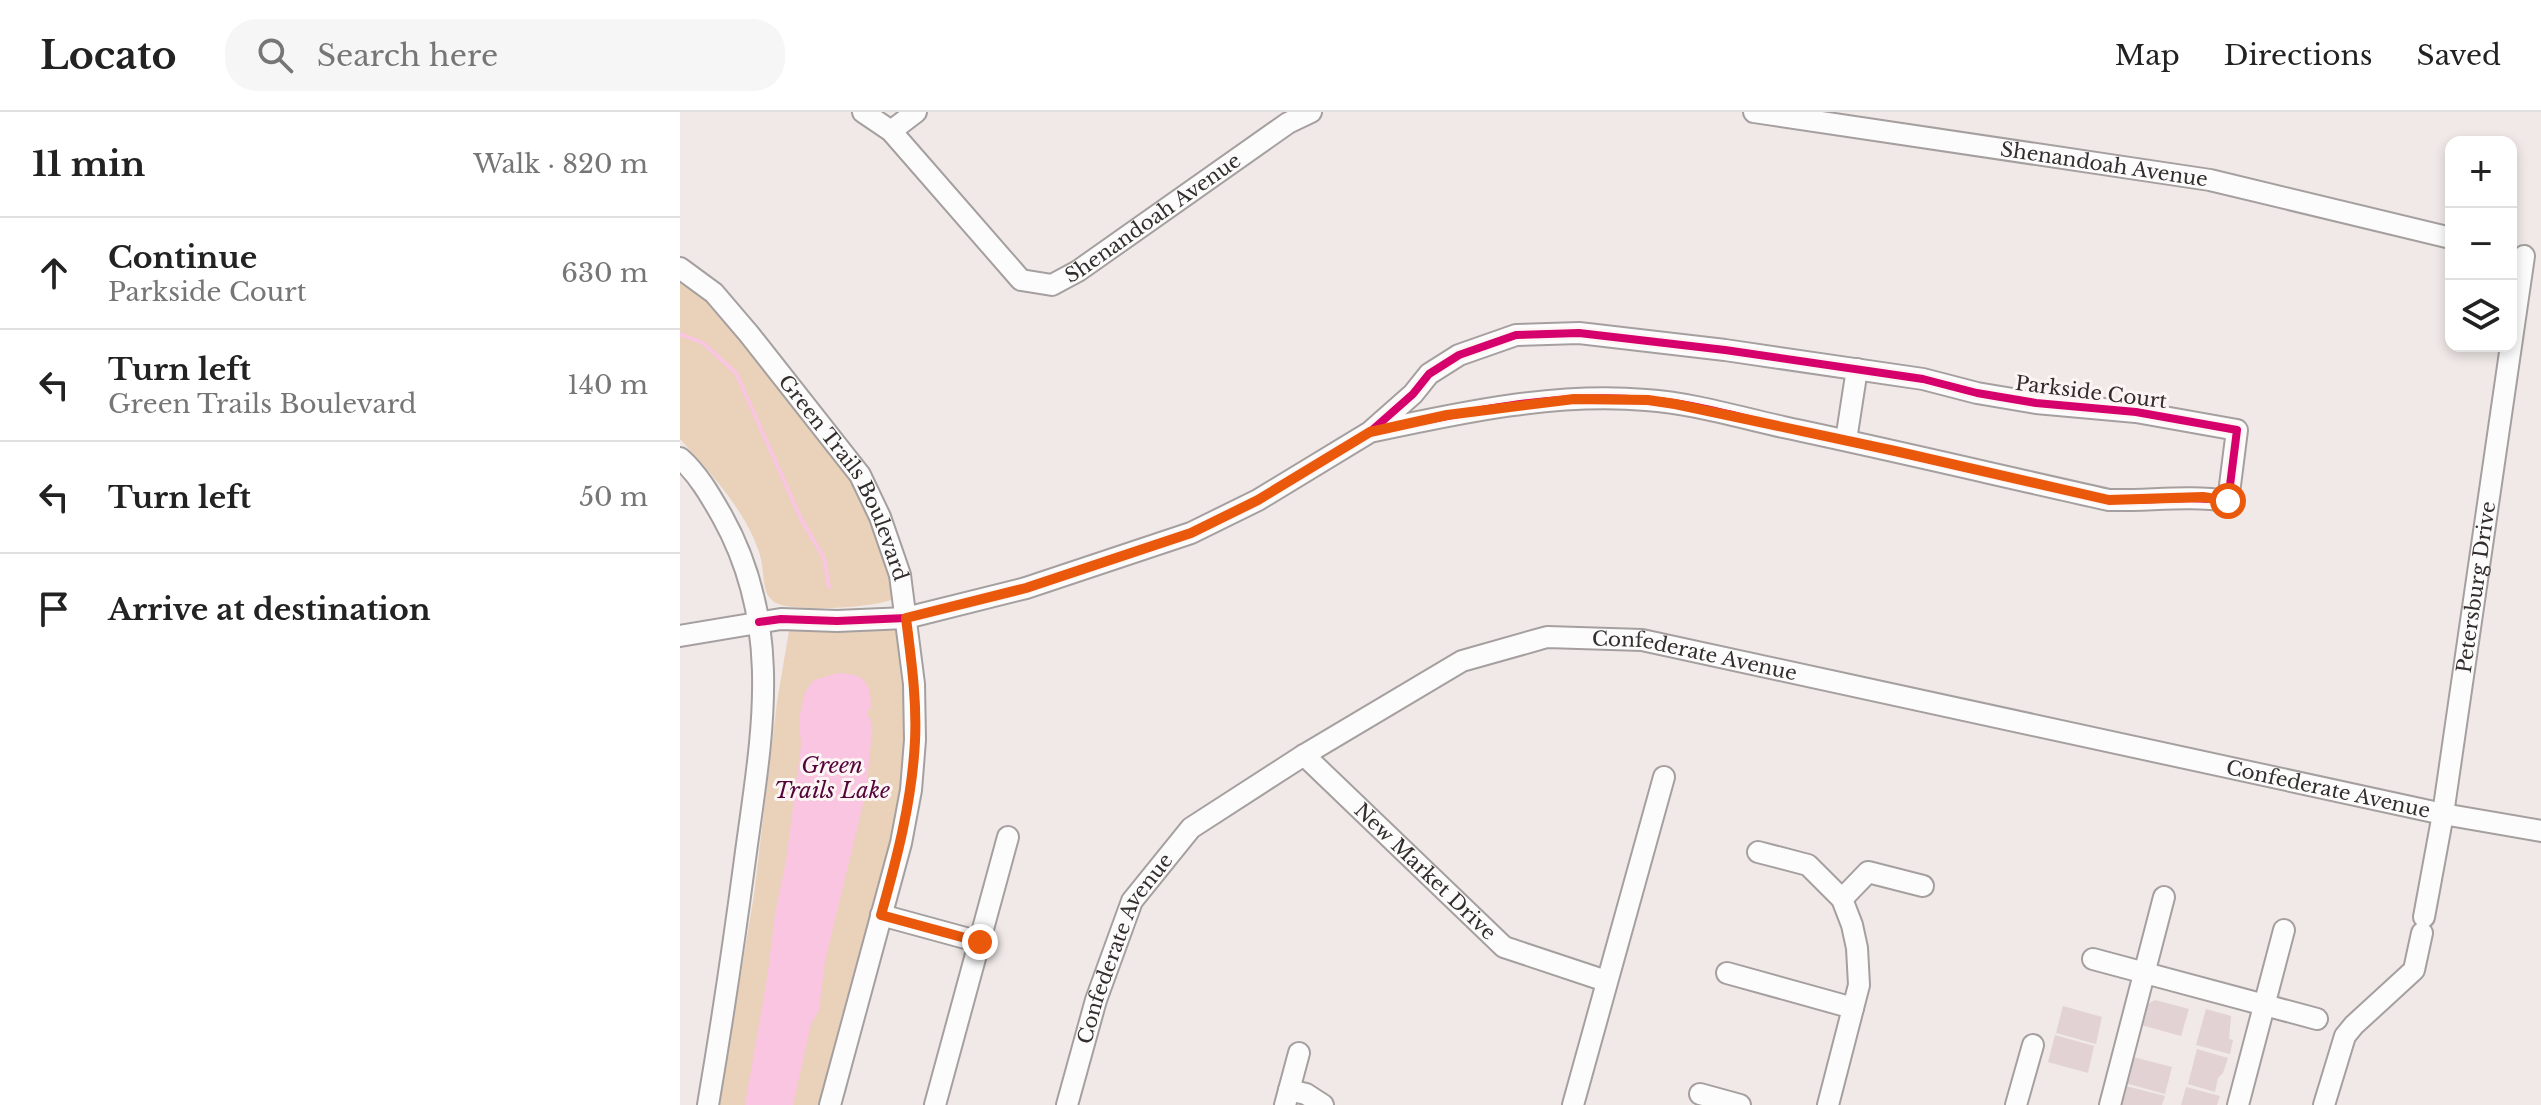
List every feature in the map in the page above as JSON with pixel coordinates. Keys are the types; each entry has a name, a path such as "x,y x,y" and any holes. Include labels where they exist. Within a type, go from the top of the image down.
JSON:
{"street":[{"name":"Shenandoah Avenue","path":"863,112 891,131 1021,280 1052,285 1078,271 1288,123 1311,112"},
{"path":"891,131 916,112"},
{"name":"Shenandoah Avenue","path":"1761,113 2210,180 2445,237"},
{"name":"Petersburg Drive","path":"2324,1105 2345,1036 2414,970 2443,814 2525,255"},
{"name":"Green Trails Boulevard","path":"680,268 714,293 860,475 880,517 900,575 914,684 915,740 911,790 901,843 830,1105"},
{"name":"Parkside Court","path":"680,636 781,619 837,621 906,618 1026,588 1191,533 1258,500 1370,432 1413,394 1429,374 1459,355 1516,335 1579,333 1857,369 1923,379 1977,393 2036,403 2136,412 2237,430 2228,501 2203,497 2109,500 1675,404 1614,398 1574,399 1447,415 1370,432"},
{"path":"1846,440 1857,369"},
{"path":"680,458 709,493 732,533 748,572 764,664 762,728 726,1005 708,1105"},
{"name":"Confederate Avenue","path":"1067,1105 1096,1000 1132,901 1191,828 1304,755 1462,661 1547,637 1642,640 2443,814 2541,831"},
{"name":"New Market Drive","path":"1304,755 1504,947 1606,981"},
{"path":"1573,1105 1664,777"},
{"path":"935,1105 1008,837"},
{"path":"1758,852 1808,865 1842,899 1852,925 1859,985 1828,1105"},
{"path":"1842,899 1868,872 1923,886"},
{"path":"2110,1105 2164,897"},
{"path":"881,915 980,942"},
{"path":"2238,1105 2284,930"},
{"path":"2093,959 2317,1019"},
{"path":"1727,973 1853,1008"},
{"path":"2016,1105 2033,1045"},
{"path":"1299,1053 1287,1098 1306,1094 1323,1105"},
{"path":"1700,1094 1740,1105"}],"shaded area":[{"path":"680,276 703,294 846,468 885,546 893,599 853,607 816,608 785,606 772,601 767,594 759,552 745,521 680,439"},
{"path":"892,627 899,632 908,687 903,800 823,1105 719,1105 754,895 777,702 789,631 792,628"}],"water":[{"name":"Green Trails Lake","path":"838,673 855,675 865,681 870,692 868,717 872,731 866,792 825,961 819,1010 811,1024 793,1105 745,1105 786,861 801,745 799,718 805,692 814,680"}],"building":[{"path":"2155,1000 2189,1009 2181,1036 2141,1025 2146,1005"},
{"path":"2063,1006 2102,1017 2096,1044 2056,1033"},
{"path":"2206,1009 2231,1016 2229,1039 2233,1040 2230,1054 2196,1045"},
{"path":"2055,1035 2094,1046 2088,1073 2048,1062"},
{"path":"2197,1049 2228,1058 2215,1092 2188,1084"},
{"path":"2133,1057 2172,1067 2165,1094 2125,1083"},
{"path":"2126,1086 2165,1096 2162,1105 2119,1105"},
{"path":"2186,1087 2220,1096 2217,1105 2181,1105"}],"waterway":[{"path":"680,334 703,343 736,373 801,519 824,558 829,587"}],"cycle path":[{"path":"759,622 781,619 837,621 906,618 1026,588 1191,533 1258,500 1370,432 1413,394 1429,374 1459,355 1516,335 1579,333 1725,350 1923,379 1977,393 2036,403 2136,412 2237,430 2228,501 2184,498 2109,500 1715,411 1646,400 1577,399 1507,406 1370,432"}],"route":[{"path":"980,942 881,915 901,843 911,790 915,740 914,684 906,618 1026,588 1191,533 1258,500 1370,432 1447,415 1519,405 1574,399 1648,400 1895,451 2109,500 2203,497 2228,501"}]}
